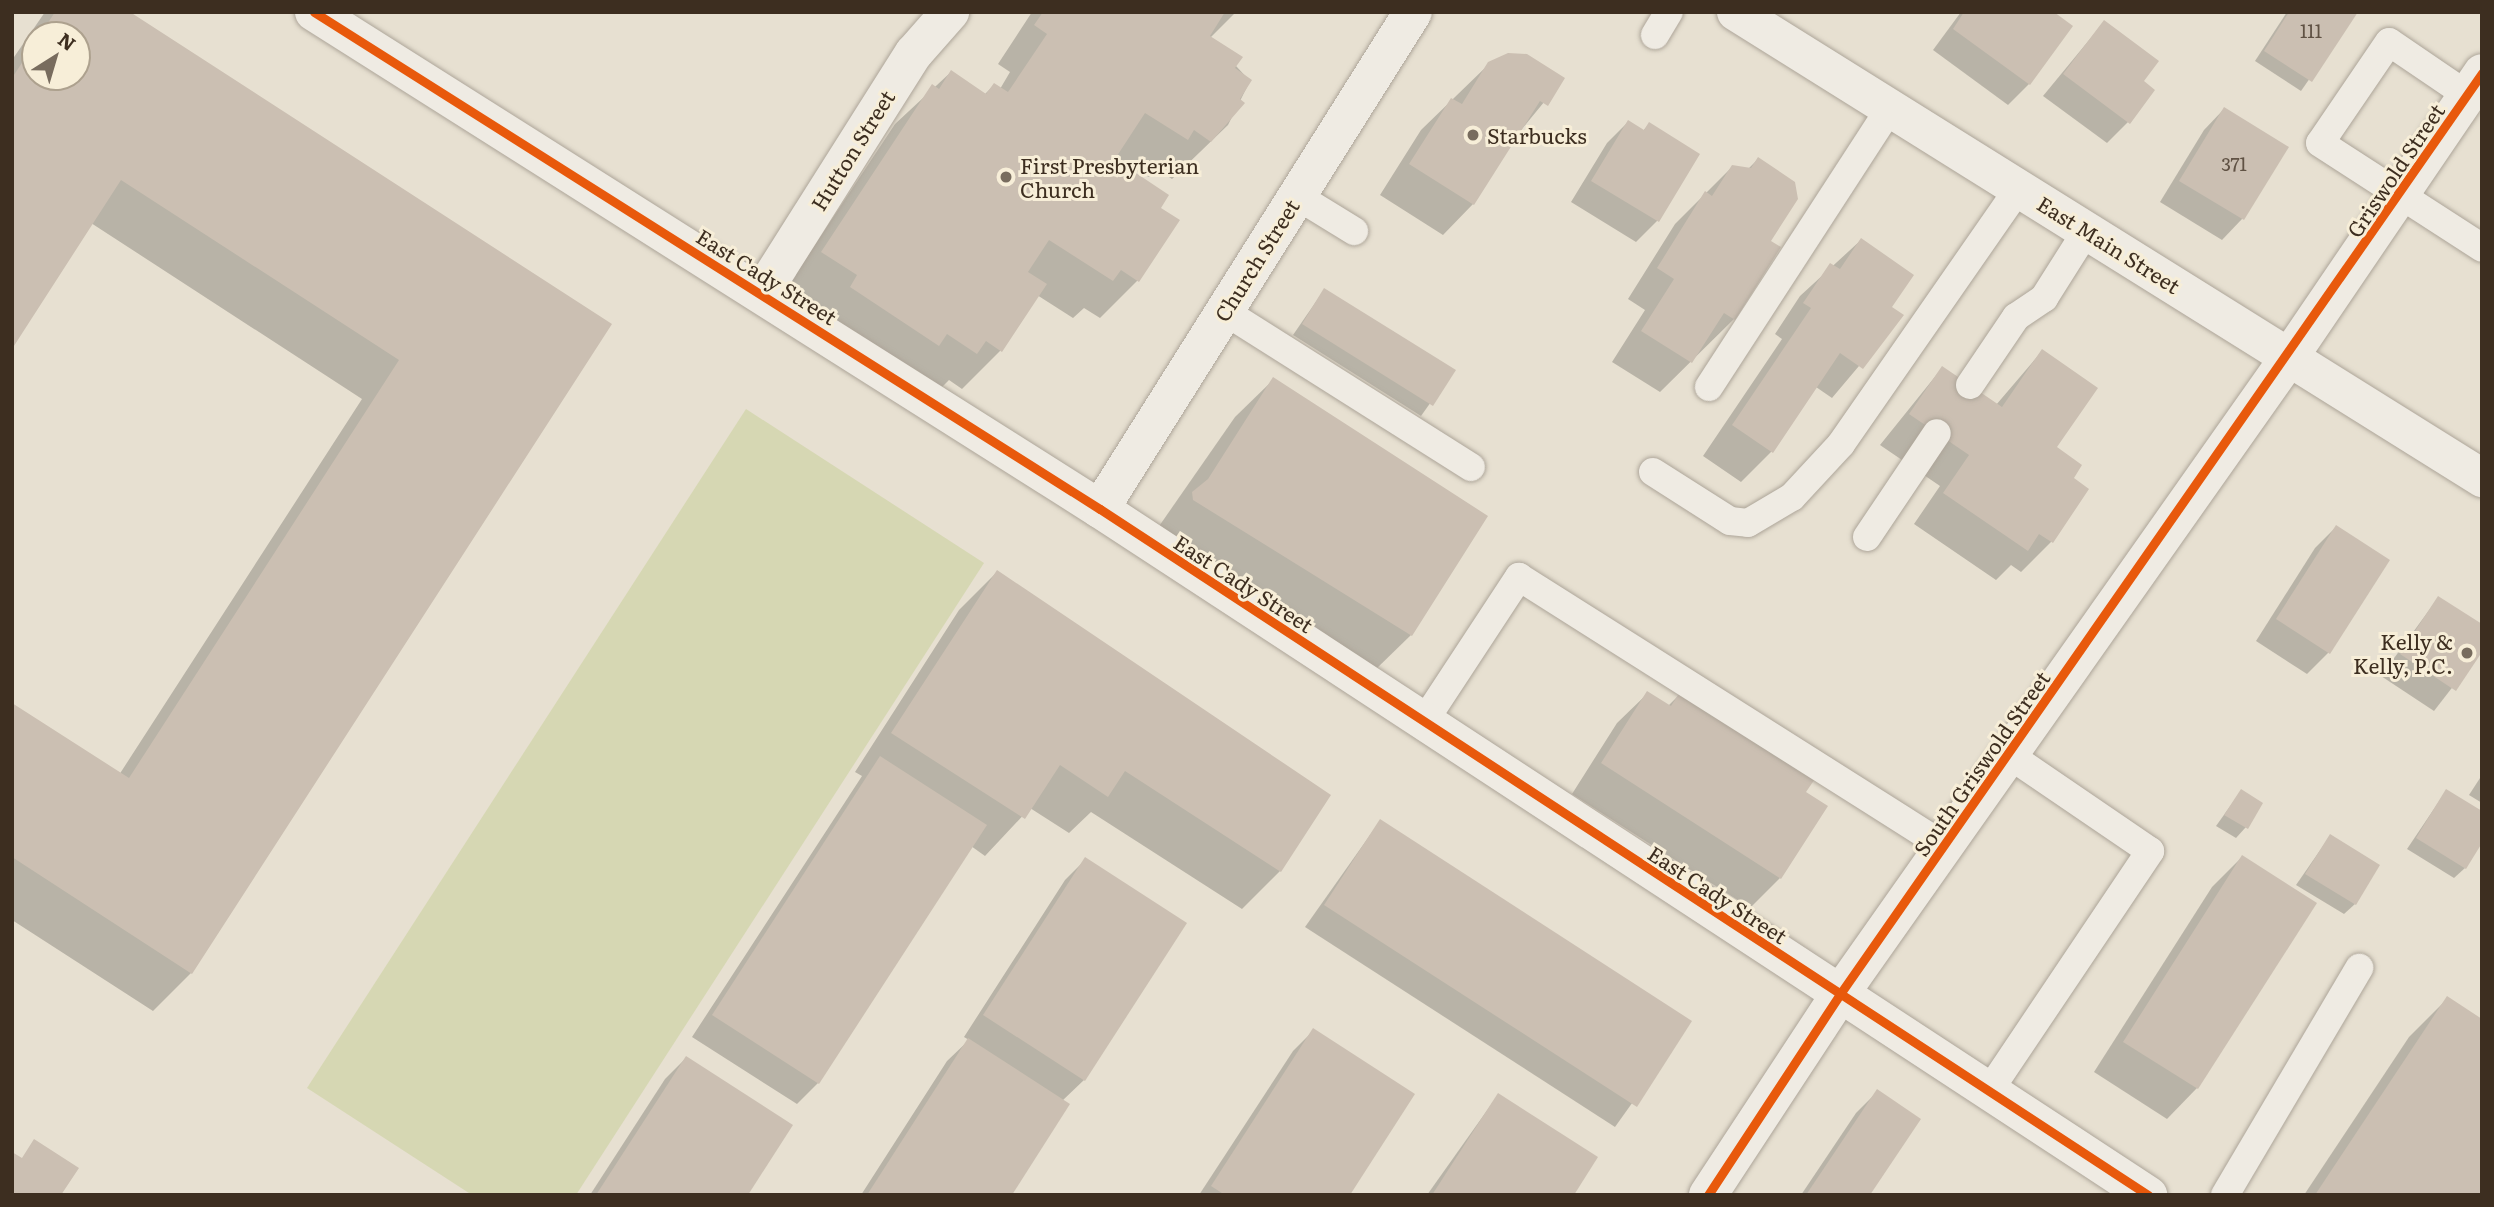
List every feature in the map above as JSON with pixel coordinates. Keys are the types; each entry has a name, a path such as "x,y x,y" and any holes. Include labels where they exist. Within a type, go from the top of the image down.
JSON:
{"street":[{"name":"East Cady Street","path":"314,12 1101,509 1423,723 2148,1195"},
{"name":"Hutton Street","path":"762,293 914,53 950,12"},
{"name":"Church Street","path":"1101,509 1413,12"},
{"name":"East Main Street","path":"1736,12 2482,478"},
{"name":"Griswold Street","path":"2290,356 2474,84"},
{"name":"South Griswold Street","path":"1708,1195 1840,994 2290,356"}],"lane":[{"path":"2474,84 2389,42 2320,143 2482,248"},
{"path":"1709,387 1890,108"},
{"path":"1653,472 1730,521 1748,523 1793,497 1841,444 2019,188"},
{"path":"1297,195 1354,231"},
{"path":"1970,385 2016,317 2044,298 2087,230"},
{"path":"1224,311 1471,467"},
{"path":"1867,537 1937,433"},
{"path":"1423,723 1519,577 1944,846"},
{"path":"1989,1091 2150,850 2008,754"},
{"path":"2225,1195 2359,968"}],"green space":[{"path":"746,409 984,563 576,1195 472,1195 307,1088"}],"building":[{"path":"55,12 130,12 612,324 192,974 12,857 12,703 129,778 399,360 121,180 12,349 12,78 21,64 21,91 91,91 91,21 49,21"},
{"name":"First Presbyterian Church","path":"1043,12 1225,12 1210,36 1243,57 1235,68 1252,80 1240,99 1245,103 1211,142 1194,130 1188,140 1145,113 1115,159 1169,195 1161,208 1180,220 1139,282 1121,270 1113,281 1049,240 1028,272 1047,284 1002,352 986,341 977,354 947,334 939,346 850,287 857,275 821,252 932,84 939,89 951,70 986,94 994,83 1008,92 1047,34 1034,25"},
{"path":"1964,12 2054,12 2073,26 2030,85 1953,29"},
{"path":"2289,12 2358,12 2312,82 2264,51"},
{"path":"2104,20 2159,61 2144,81 2155,90 2130,124 2063,74"},
{"name":"Starbucks","path":"1508,53 1527,54 1565,78 1548,106 1540,101 1474,205 1409,164 1451,98 1462,104 1488,62"},
{"path":"2224,107 2289,147 2244,220 2179,181"},
{"path":"1628,120 1644,130 1649,122 1700,154 1659,222 1591,181"},
{"path":"1758,157 1795,182 1798,199 1771,241 1781,247 1735,320 1724,313 1692,363 1641,331 1674,279 1657,268 1705,191 1712,196 1732,165 1751,168"},
{"path":"1861,238 1914,275 1892,307 1904,315 1863,369 1840,353 1773,453 1732,425 1811,308 1803,303 1830,263 1840,269"},
{"path":"1324,288 1456,370 1433,406 1302,324"},
{"path":"2042,349 2098,388 2057,447 2082,465 2074,478 2089,489 2053,543 2039,534 2028,551 1943,493 1969,455 1909,414 1942,366 2002,407"},
{"path":"1273,377 1488,516 1412,636 1193,500 1192,492 1208,479"},
{"path":"2336,525 2390,560 2330,654 2276,619"},
{"path":"997,570 1331,795 1281,872 1125,771 1108,797 1060,765 1025,819 891,733"},
{"path":"2438,596 2482,624 2482,652 2456,691 2400,654"},
{"path":"1682,689 1817,776 1806,792 1828,806 1781,879 1601,763 1647,691 1671,706"},
{"path":"880,756 987,825 819,1084 712,1015"},
{"path":"2241,789 2263,803 2248,829 2224,815"},
{"path":"2446,789 2482,811 2482,843 2466,869 2416,838"},
{"path":"1380,819 1692,1021 1637,1107 1324,905"},
{"path":"2330,834 2380,865 2356,905 2305,874"},
{"path":"2242,855 2317,903 2198,1089 2123,1042"},
{"path":"1085,857 1187,923 1085,1081 983,1015"},
{"path":"2447,996 2482,1019 2482,1195 2315,1195"},
{"path":"1313,1028 1415,1094 1350,1195 1225,1195 1211,1186"},
{"path":"968,1038 1070,1104 1012,1195 867,1195"},
{"path":"686,1056 793,1125 748,1195 596,1195"},
{"path":"1877,1089 1921,1119 1870,1195 1806,1195"},
{"path":"1498,1093 1598,1157 1574,1195 1432,1195"},
{"path":"34,1139 79,1168 61,1195 12,1195 12,1152 22,1158"}],"cycle path":[{"path":"314,12 1100,509 2148,1195"},
{"path":"1708,1195 1840,994 2482,73"}],"place":[{"name":"Starbucks","path":"1473,135"},
{"name":"First Presbyterian Church","path":"1006,177"},
{"name":"Kelly & Kelly, P.C.","path":"2467,653"}]}
